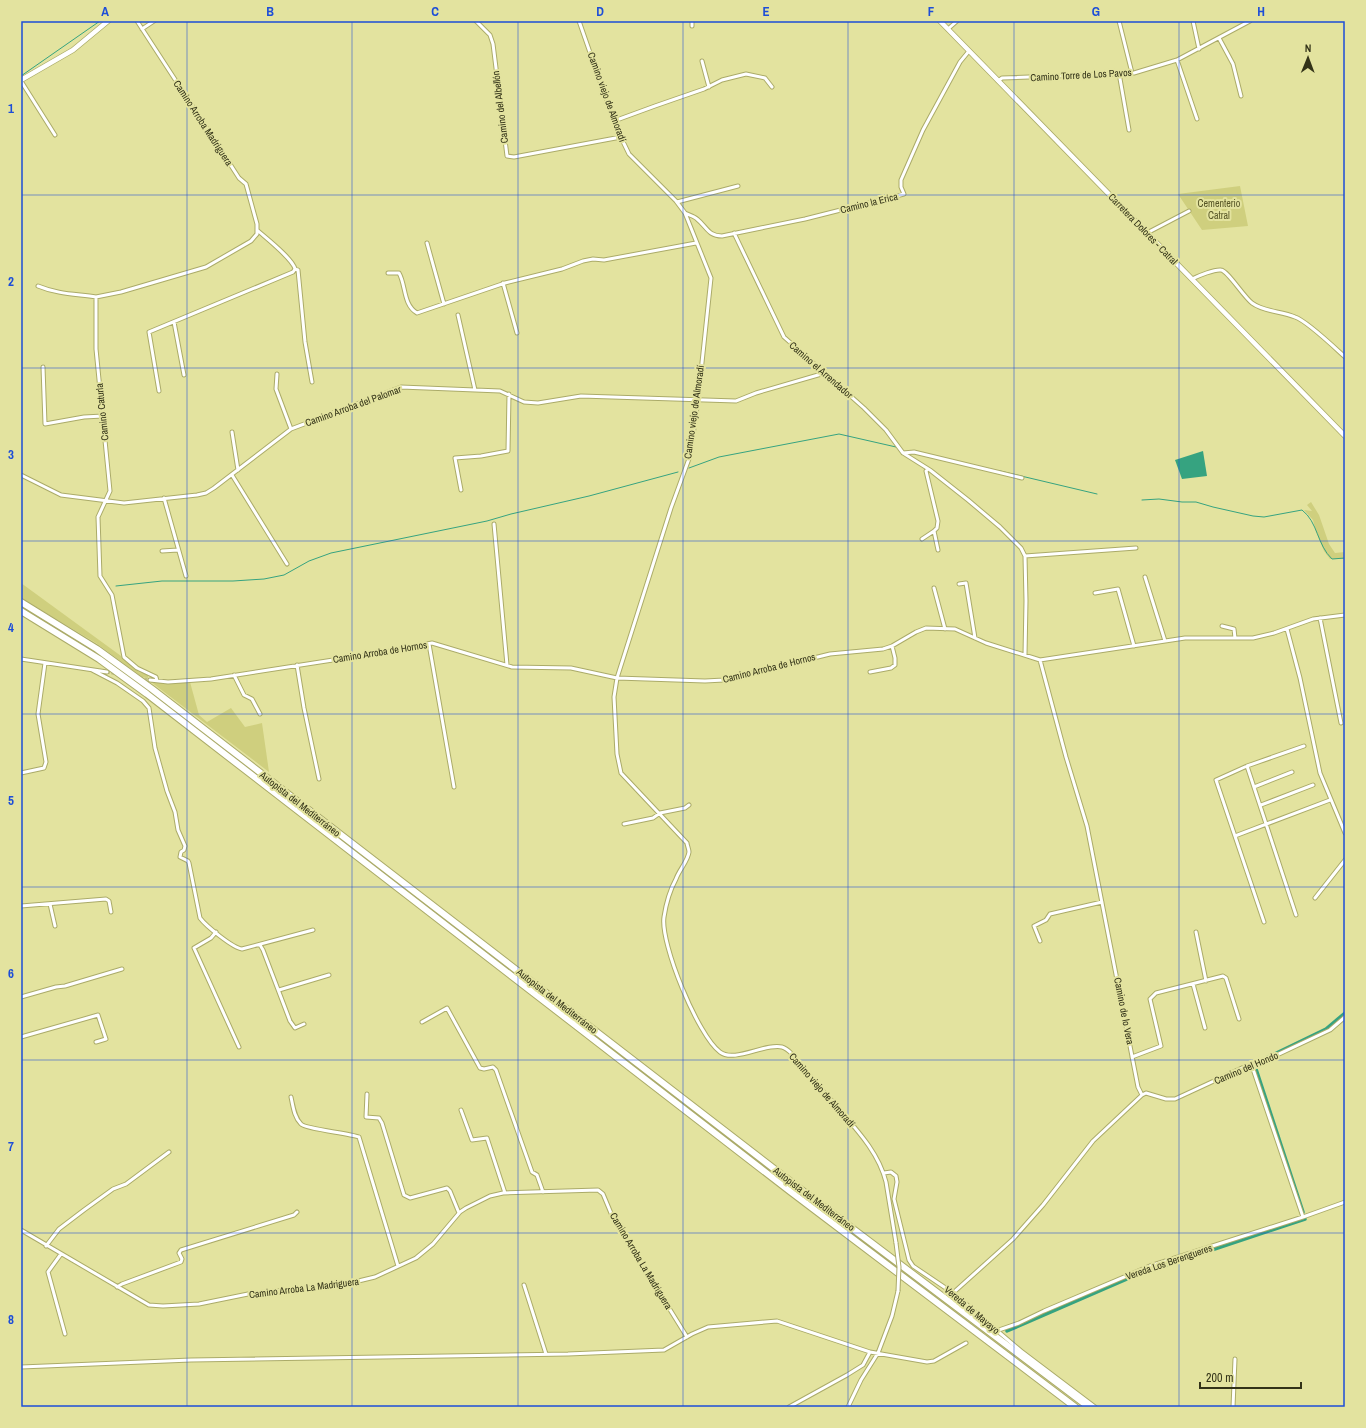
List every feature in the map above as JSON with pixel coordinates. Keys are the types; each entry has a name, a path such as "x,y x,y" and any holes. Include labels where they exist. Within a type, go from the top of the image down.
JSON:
{"highway":[{"name":"Autopista del Mediterráneo","path":"21,602 97,649 141,681 808,1195 1089,1407"},
{"name":"Autopista del Mediterráneo","path":"21,611 99,660 147,694 791,1192 1075,1407"}],"street":[{"path":"54,135 21,80 74,50 108,21"},
{"name":"Camino Arroba Madriguera","path":"137,21 239,178 246,184 258,224 257,230"},
{"path":"142,30 154,21"},
{"name":"Camino del Albellón","path":"476,21 490,35 493,44 507,156 514,157 621,137"},
{"name":"Camino viejo de Almoradí","path":"579,21 614,121 629,154 677,202 685,213 711,278 698,400 690,456 670,508 617,678 614,704 617,754 621,773 687,843 689,851 671,892 664,923 665,935 676,970 685,997 695,1018 716,1049 725,1055 735,1055 774,1047 782,1047 787,1050 863,1137 874,1153 884,1173 899,1267 898,1291 892,1316 878,1353 861,1380 848,1407"},
{"path":"692,21 692,26"},
{"name":"Carretera Dolores - Catral","path":"940,21 1345,436"},
{"path":"948,29 957,21"},
{"path":"1119,21 1132,73"},
{"path":"1193,21 1199,48"},
{"name":"Camino Torre de Los Pavos","path":"998,81 1002,78 1132,73 1177,60 1250,21"},
{"path":"1219,38 1233,64 1241,96"},
{"name":"Camino la Erica","path":"685,213 696,218 709,232 715,236 805,219 904,194 901,180 923,130 960,62 969,51"},
{"path":"1177,60 1197,119"},
{"path":"702,61 709,87"},
{"path":"1118,73 1129,130"},
{"path":"614,121 709,87 722,80 746,74 765,78 772,87"},
{"path":"677,202 738,186"},
{"path":"1147,233 1189,211"},
{"path":"257,230 288,258 295,269 298,270 305,342 312,382"},
{"path":"38,286 61,293 96,297 121,292 206,267 251,241 258,234 257,230"},
{"name":"Camino el Arrendador","path":"734,233 784,337 864,408 886,430 903,453 928,469 1000,527 1016,542 1025,556"},
{"path":"427,243 444,304"},
{"path":"388,274 399,272 409,306 417,313 503,283 562,269 583,261 593,259 604,260 696,243"},
{"path":"159,391 149,332 293,272 295,269"},
{"path":"1192,280 1218,270 1223,270 1253,304 1260,308 1296,317 1345,357"},
{"path":"503,283 517,333"},
{"name":"Camino Caturla","path":"96,297 96,349 110,491 98,517 100,576 112,595 124,657 137,668 156,677 157,681"},
{"path":"458,315 475,390"},
{"path":"174,322 184,375"},
{"path":"43,367 45,424 84,417 103,416"},
{"name":"Camino Arroba del Palomar","path":"21,475 61,495 124,503 206,493 232,475 291,429 401,387 500,391 524,402 538,403 580,396 736,401 756,393 825,373"},
{"path":"277,374 276,389 291,429"},
{"path":"461,490 455,458 481,456 508,451 509,394"},
{"path":"232,432 238,470"},
{"path":"903,453 914,452 1022,478"},
{"path":"922,539 937,528 938,522 926,471 928,469"},
{"path":"232,475 287,564"},
{"path":"164,498 186,576"},
{"path":"494,524 507,665"},
{"path":"934,531 938,550"},
{"path":"1025,655 1025,556 1136,548"},
{"path":"162,551 178,550"},
{"path":"1145,577 1164,641"},
{"path":"960,584 966,583 976,638"},
{"path":"934,588 945,629"},
{"path":"1095,593 1118,589 1134,646"},
{"name":"Camino Arroba de Hornos","path":"150,680 176,682 204,680 391,651 432,643 512,667 571,668 617,678 705,681 728,680 830,654 875,650 892,646 926,628 955,629 986,643 1040,660 1185,638 1253,638 1313,619 1345,615"},
{"path":"1320,618 1341,723"},
{"path":"1222,626 1234,629 1235,638"},
{"path":"1287,628 1300,678 1320,774 1345,833"},
{"path":"429,644 454,787"},
{"path":"870,672 891,668 895,665 892,646"},
{"path":"21,659 108,672"},
{"name":"Camino de lo Vera","path":"1040,660 1066,757 1087,826 1138,1087 1142,1095"},
{"path":"21,773 44,768 46,762 38,714 45,663"},
{"path":"297,665 319,779"},
{"path":"92,670 117,683 142,701 149,708 155,748 167,791 175,812 178,830 185,846 184,850 181,852 180,858 188,861 189,863 200,918 204,923 229,944 238,949 313,930"},
{"path":"234,675 244,695 252,699 260,714"},
{"path":"1264,922 1216,780 1247,766 1304,746"},
{"path":"1247,766 1296,915"},
{"path":"1254,787 1292,772"},
{"path":"1261,805 1313,786"},
{"path":"1235,836 1330,800"},
{"path":"624,824 653,818 659,814 685,808 689,805"},
{"path":"1315,898 1345,860"},
{"path":"21,906 106,899 109,901 111,912"},
{"path":"1040,941 1034,926 1046,920 1050,914 1102,902"},
{"path":"50,904 55,926"},
{"path":"216,932 211,938 194,948 239,1047"},
{"path":"1196,932 1206,981"},
{"path":"256,945 260,945 263,950 290,1021 295,1028 304,1024"},
{"path":"21,997 56,987 66,986 122,969"},
{"path":"279,990 329,975"},
{"path":"1132,1057 1161,1046 1150,999 1152,995 1224,976 1226,978 1239,1019"},
{"path":"1193,984 1205,1028"},
{"path":"422,1022 447,1008 480,1068 484,1069 493,1067 496,1070 532,1172 537,1175 543,1192"},
{"path":"21,1037 98,1015 106,1039 96,1042"},
{"name":"Camino del Hondo","path":"1142,1095 1146,1093 1166,1099 1175,1099 1242,1068 1262,1062 1330,1030 1345,1017"},
{"path":"1252,1066 1303,1217"},
{"path":"367,1094 366,1117 379,1118 382,1122 404,1195 410,1198 446,1188 450,1191 459,1213"},
{"path":"953,1293 1013,1239 1043,1206 1093,1141 1142,1095"},
{"path":"291,1097 295,1114 301,1125 359,1136 398,1266"},
{"path":"460,1110 472,1140 487,1138 505,1193"},
{"path":"46,1246 60,1229 84,1210 113,1189 126,1184 169,1152"},
{"name":"Vereda de Mayayo","path":"884,1173 891,1172 896,1176 897,1182 894,1199 909,1260 913,1266 953,1293 996,1331 1095,1407"},
{"name":"Camino Arroba La Madriguera","path":"21,1230 149,1305 164,1306 199,1304 248,1294 346,1284 375,1277 416,1258 438,1238 459,1213 477,1201 490,1196 505,1193 598,1190 603,1194 613,1218 687,1337"},
{"name":"Vereda Los Berengueres","path":"996,1331 1019,1323 1150,1266 1345,1202"},
{"path":"117,1287 181,1262 182,1259 179,1253 181,1250 294,1215 297,1212"},
{"path":"61,1254 48,1272 65,1334"},
{"path":"524,1285 546,1354"},
{"path":"21,1367 199,1359 546,1354 664,1350 708,1327 777,1321 870,1352 927,1362 934,1361 966,1343"},
{"path":"788,1407 847,1375 863,1364 870,1352"},
{"path":"1233,1407 1235,1359"}],"green space":[{"name":"Cementerio Catral","path":"1240,186 1248,226 1202,230 1178,194"},
{"path":"1311,502 1319,515 1329,544 1335,553 1345,552 1345,559 1330,559 1324,551 1313,520 1304,510 1312,511 1307,505"},
{"path":"21,583 121,656 139,672 148,675 148,678 142,677 96,643 21,598"},
{"path":"151,682 190,682 199,715 207,722 231,708 245,727 262,723 269,772"}],"shaded area":[{"path":"1203,451 1207,476 1182,479 1175,460"}],"waterway":[{"path":"21,76 100,21"},
{"path":"689,468 719,457 839,434 896,447"},
{"path":"1000,471 1097,494"},
{"path":"116,586 162,581 233,581 264,579 284,575 309,561 331,553 487,521 678,472"},
{"path":"1142,500 1159,499 1196,502 1253,516 1264,517 1302,510 1315,527 1323,547 1332,559 1345,558"},
{"path":"1258,1062 1326,1029 1345,1013"},
{"path":"1256,1069 1303,1212"},
{"path":"1007,1331 1134,1276 1305,1219"}],"tunnel":[{"path":"107,672 117,674"},
{"path":"140,678 150,680"}]}
